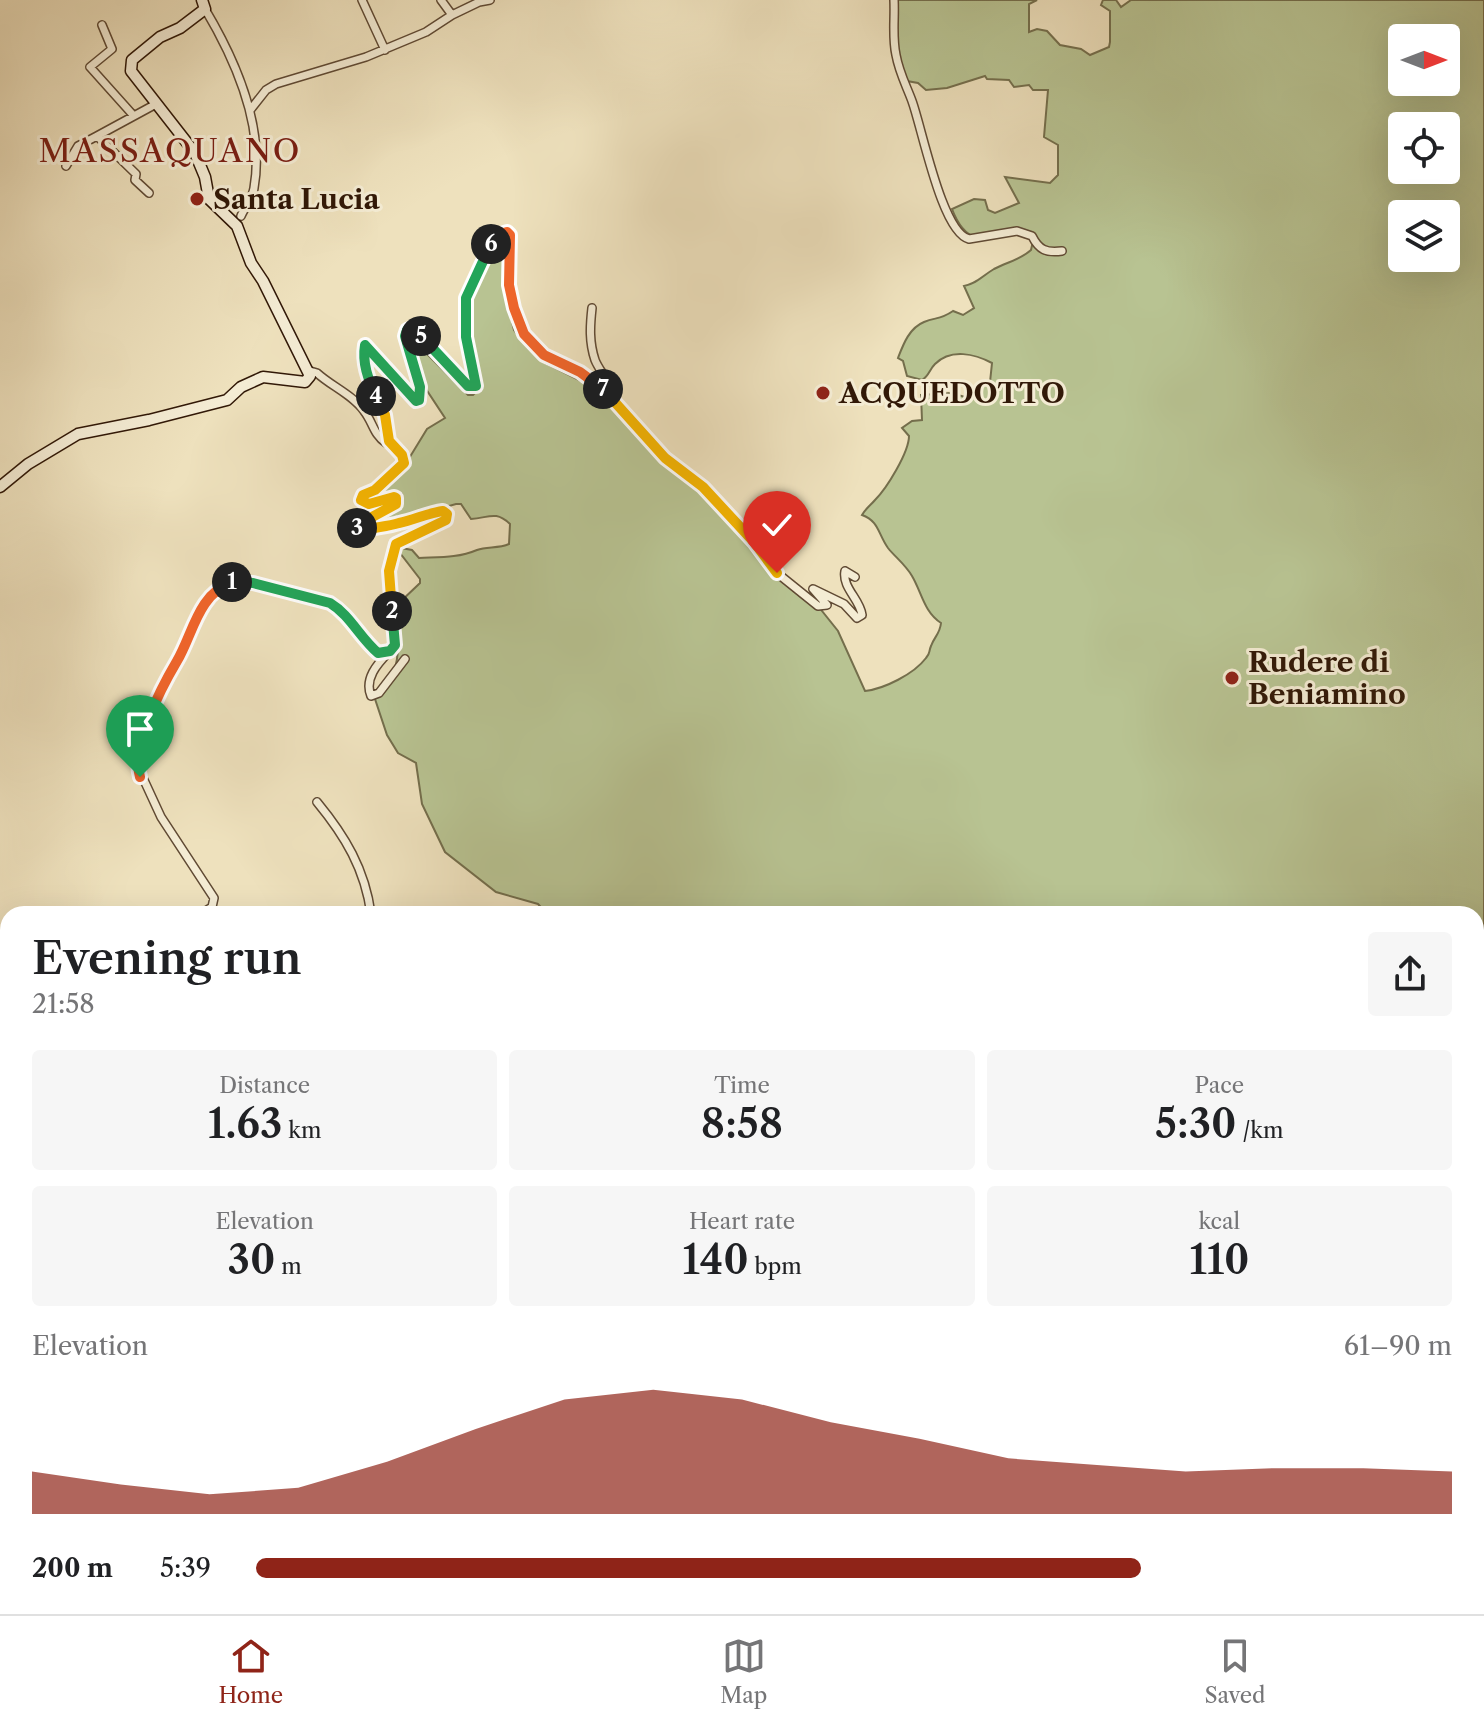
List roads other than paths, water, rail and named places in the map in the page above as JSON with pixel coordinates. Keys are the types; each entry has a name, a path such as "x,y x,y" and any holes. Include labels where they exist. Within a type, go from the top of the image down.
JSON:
{"street":[{"path":"362,0 385,50"},
{"path":"441,0 452,15"},
{"path":"251,109 266,90 276,84 385,50 426,32 479,2 490,0"},
{"path":"894,0 895,50 899,73 913,103 938,193 955,229 962,238 969,239 1017,231 1032,236 1043,250 1051,253 1062,251"},
{"path":"239,221 213,205 195,153 131,71 132,60 160,37 180,28 204,5 224,40 251,109 256,133 254,190 239,221 251,263 310,371 356,402 365,412 372,430 381,440 389,441"},
{"path":"102,25 112,49 90,67 133,115"},
{"path":"66,166 78,146 156,104"},
{"path":"97,136 136,174 135,180 149,193"},
{"path":"405,659 379,693 371,696 370,678 378,663 395,645 388,583 393,551 402,541 446,520 447,514 435,512 395,525 380,525 361,531 357,529 361,523 396,504 394,497 369,504 361,500 363,495 375,490 404,463 402,455 389,441 385,415 368,379 364,361 365,345 416,401 419,400 420,387 406,341 407,330 412,328 468,386 476,386 466,337 466,298 495,236 502,233 510,235 509,285 514,308 524,334 544,355 580,372 604,390 665,458 703,487 754,542 777,573 818,606 827,605 813,589 844,604 857,618 862,615 859,603 843,576 845,571 855,577"},
{"path":"592,308 591,348 608,383 609,389 604,390"},
{"path":"0,487 28,464 78,434 227,400 241,387 263,377 305,382 310,371"},
{"path":"212,906 214,898 161,817 137,765 156,700 199,613 228,583 253,583 330,603 340,609 363,640 378,653 390,651"},
{"path":"317,802 345,837 361,874 369,906"}],"place":[{"name":"Santa Lucia","path":"197,199"},
{"name":"ACQUEDOTTO","path":"823,393"},
{"name":"Rudere di Beniamino","path":"1232,678"}],"district":[{"name":"MASSAQUANO","path":"170,151"}]}
